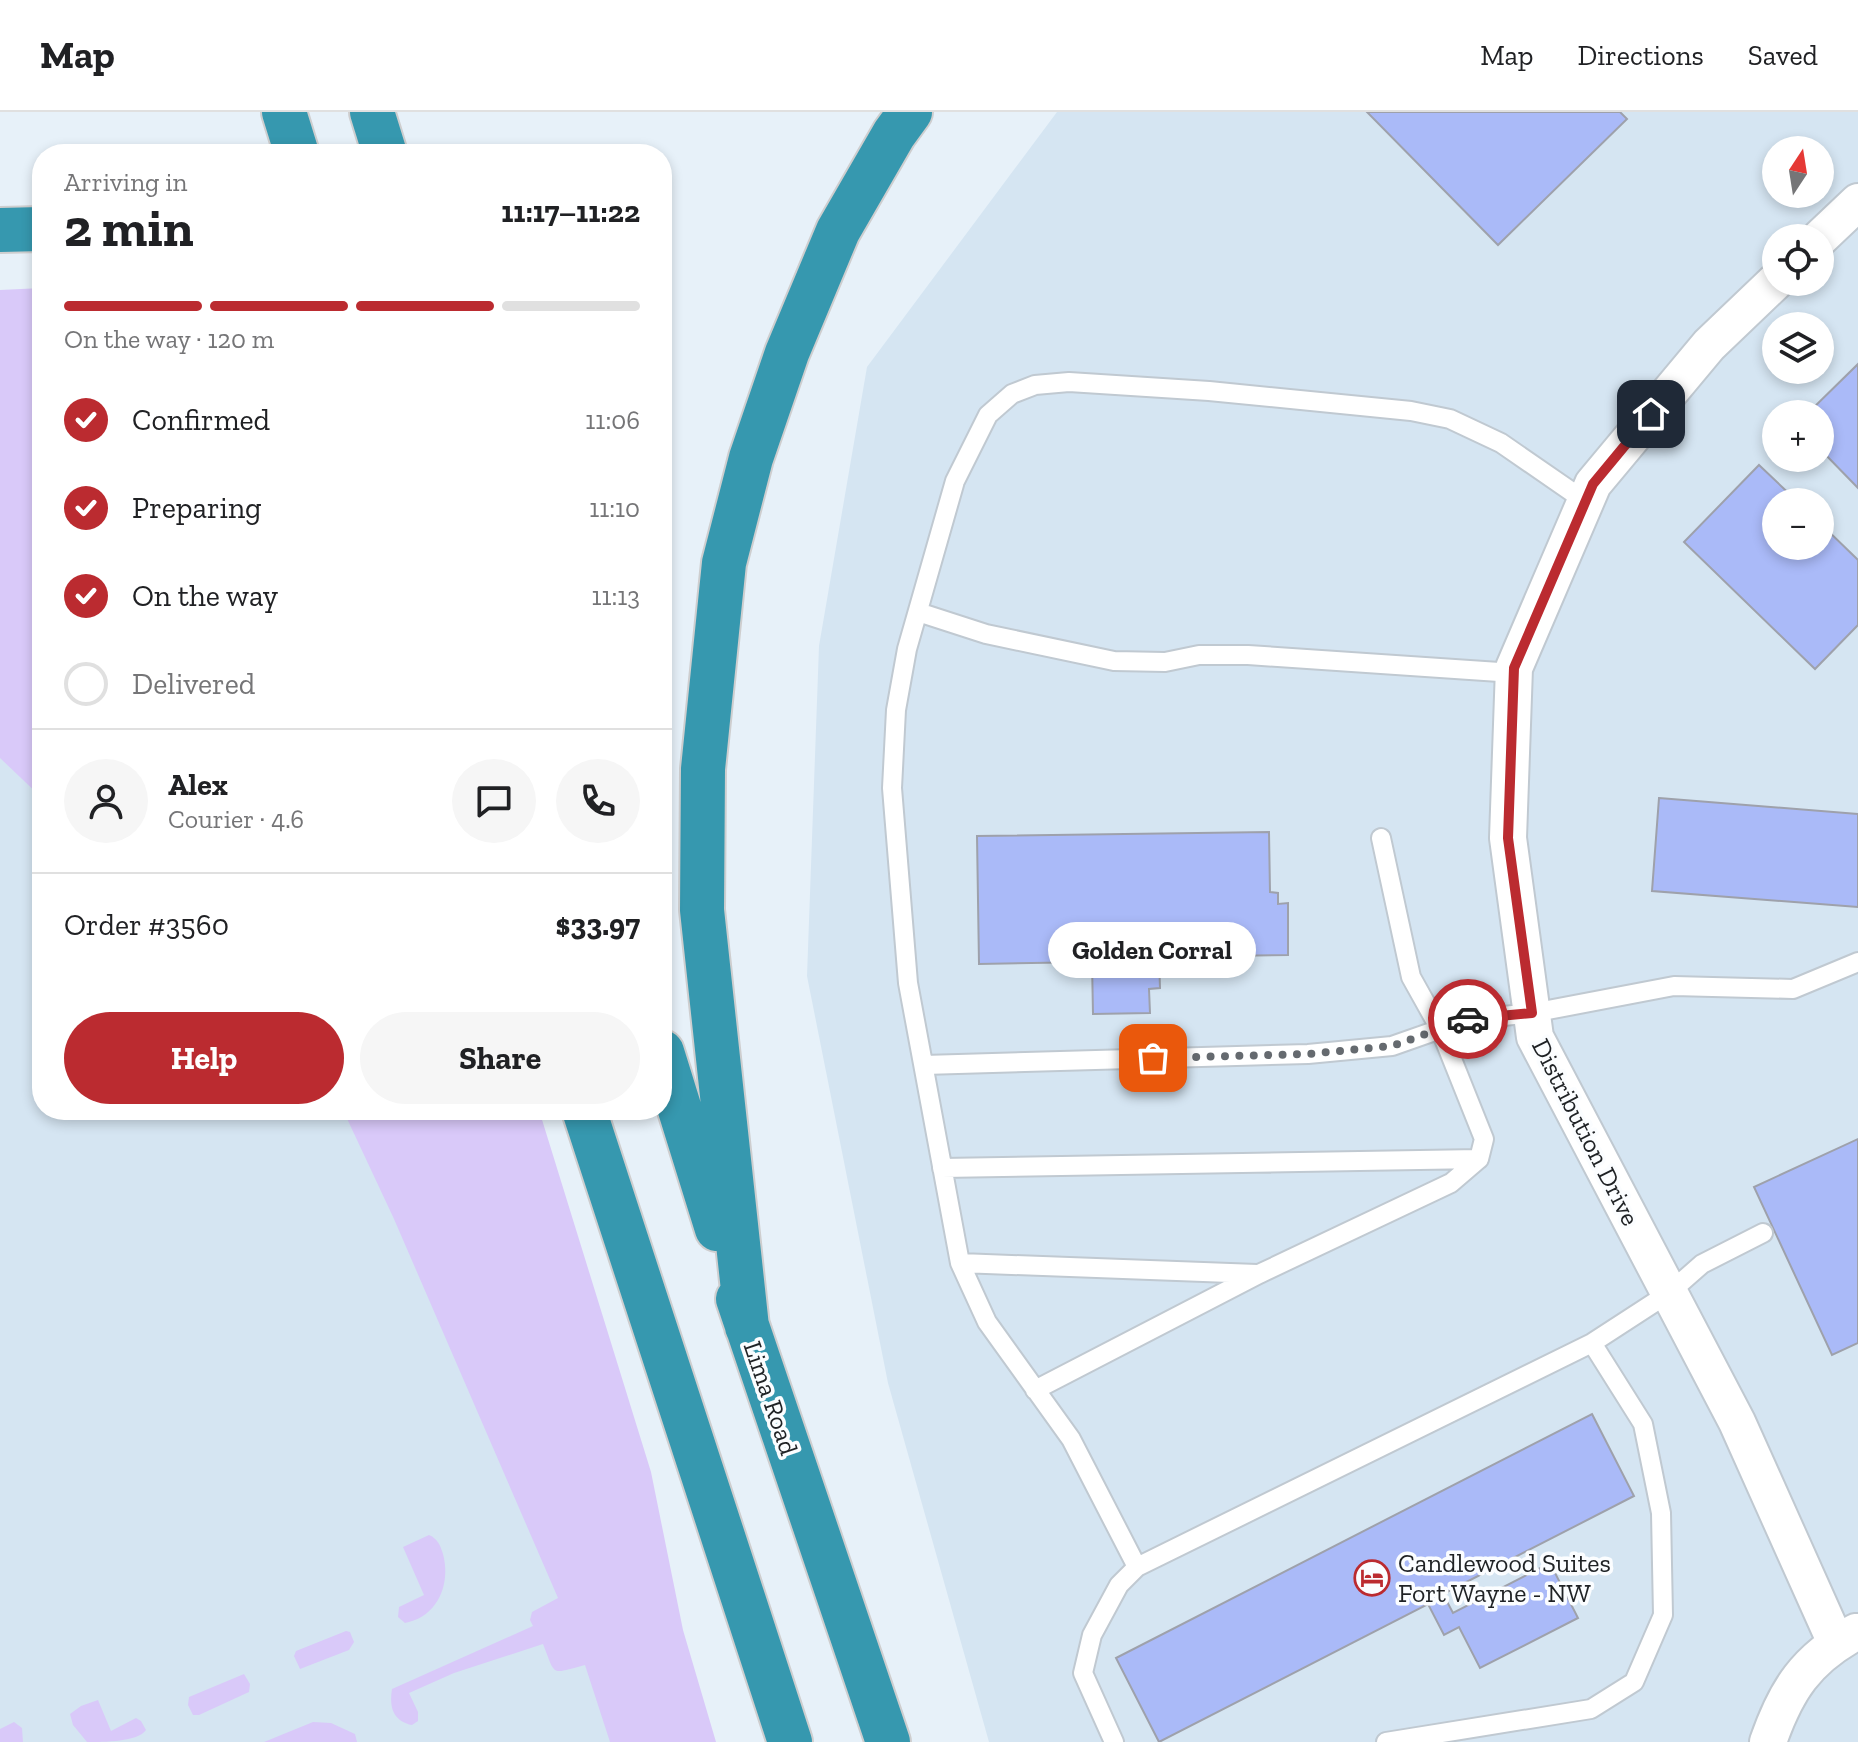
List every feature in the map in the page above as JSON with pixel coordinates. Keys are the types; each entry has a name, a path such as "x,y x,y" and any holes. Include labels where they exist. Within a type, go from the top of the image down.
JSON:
{"highway":[{"path":"284,112 294,144"},
{"path":"372,112 382,144"},
{"path":"747,1327 702,910 703,769 724,563 751,458 787,353 838,231 910,112"},
{"path":"0,230 32,229"},
{"name":"Lima Road","path":"672,1084 747,1327 888,1742"},
{"path":"587,1120 790,1742"}],"street":[{"path":"1834,225 1858,202"},
{"name":"Distribution Drive","path":"1762,294 1709,345 1593,484 1585,501 1514,673 1508,838 1535,1037 1847,1637"},
{"path":"1768,1742 1781,1704 1806,1669 1847,1637"}],"lane":[{"path":"1137,1567 1071,1439 987,1322 960,1263 908,983 892,788 896,710 918,612 955,481 988,415 1012,394 1035,385 1069,382 1209,391 1411,411 1450,419 1501,443 1585,501"},
{"path":"918,612 986,634 1114,661 1165,662 1199,655 1248,655 1514,673"},
{"path":"1035,1390 1259,1274 1451,1183 1479,1159 1484,1139 1440,1029 1411,977 1381,838"},
{"path":"924,1065 1308,1054 1392,1046 1466,1020 1532,1013 1674,986 1793,989 1858,962"},
{"path":"942,1168 1479,1159"},
{"path":"1114,1742 1083,1673 1092,1635 1119,1585 1137,1567 1592,1343 1669,1293 1702,1264 1763,1233"},
{"path":"960,1263 1259,1274"},
{"path":"1386,1742 1591,1709 1634,1682 1663,1615 1661,1513 1643,1424 1592,1343"}],"shaded area":[{"path":"1057,112 1858,112 1858,1742 989,1742 888,1383 807,976 819,646 867,367"},
{"path":"32,288 32,788 0,758 0,290"},
{"path":"0,669 32,703 32,1120 408,1120 654,1742 0,1742"},
{"path":"348,1120 542,1120 651,1472 683,1630 716,1742 610,1742 585,1665 556,1670 543,1644 454,1673 409,1693 418,1712 418,1721 412,1725 397,1717 391,1702 392,1689 533,1626 530,1620 532,1612 558,1598 394,1219"},
{"path":"429,1535 435,1538 443,1554 443,1587 434,1606 426,1614 405,1623 398,1617 399,1607 424,1595 403,1547"},
{"path":"350,1632 354,1642 349,1650 300,1669 294,1656 296,1651"},
{"path":"244,1674 250,1684 249,1692 193,1715 188,1705 189,1697"},
{"path":"98,1700 111,1731 136,1718 146,1730 128,1739 87,1742 73,1725 70,1714"},
{"path":"14,1722 22,1728 23,1742 0,1742 0,1729"},
{"path":"313,1722 331,1723 355,1734 357,1742 264,1742"}],"building":[{"path":"1367,112 1620,112 1627,119 1498,245"},
{"path":"1858,364 1858,488 1834,463 1834,400 1821,400"},
{"path":"1759,465 1762,472 1766,472 1783,488 1762,488 1762,560 1834,560 1834,537 1858,560 1858,625 1815,669 1684,542"},
{"path":"1659,798 1858,814 1858,907 1652,891"},
{"path":"1269,832 1270,892 1278,893 1278,904 1288,903 1288,955 1159,957 1160,988 1149,989 1150,1013 1093,1014 1092,962 979,964 977,836"},
{"path":"1858,1139 1858,1343 1832,1355 1754,1187"},
{"name":"Candlewood Suites Fort Wayne - NW","path":"1592,1414 1634,1496 1443,1594 1453,1613 1550,1563 1578,1618 1480,1668 1459,1627 1444,1635 1428,1604 1159,1742 1116,1658"}],"way so far":[{"path":"1153,1058 1308,1054 1392,1046 1468,1019"}],"place":[{"name":"Golden Corral","path":"1153,1058"},
{"name":"Candlewood Suites Fort Wayne - NW","path":"1372,1578"}],"route":[{"path":"1468,1019 1532,1013 1508,838 1514,668 1593,484 1651,414"}]}
